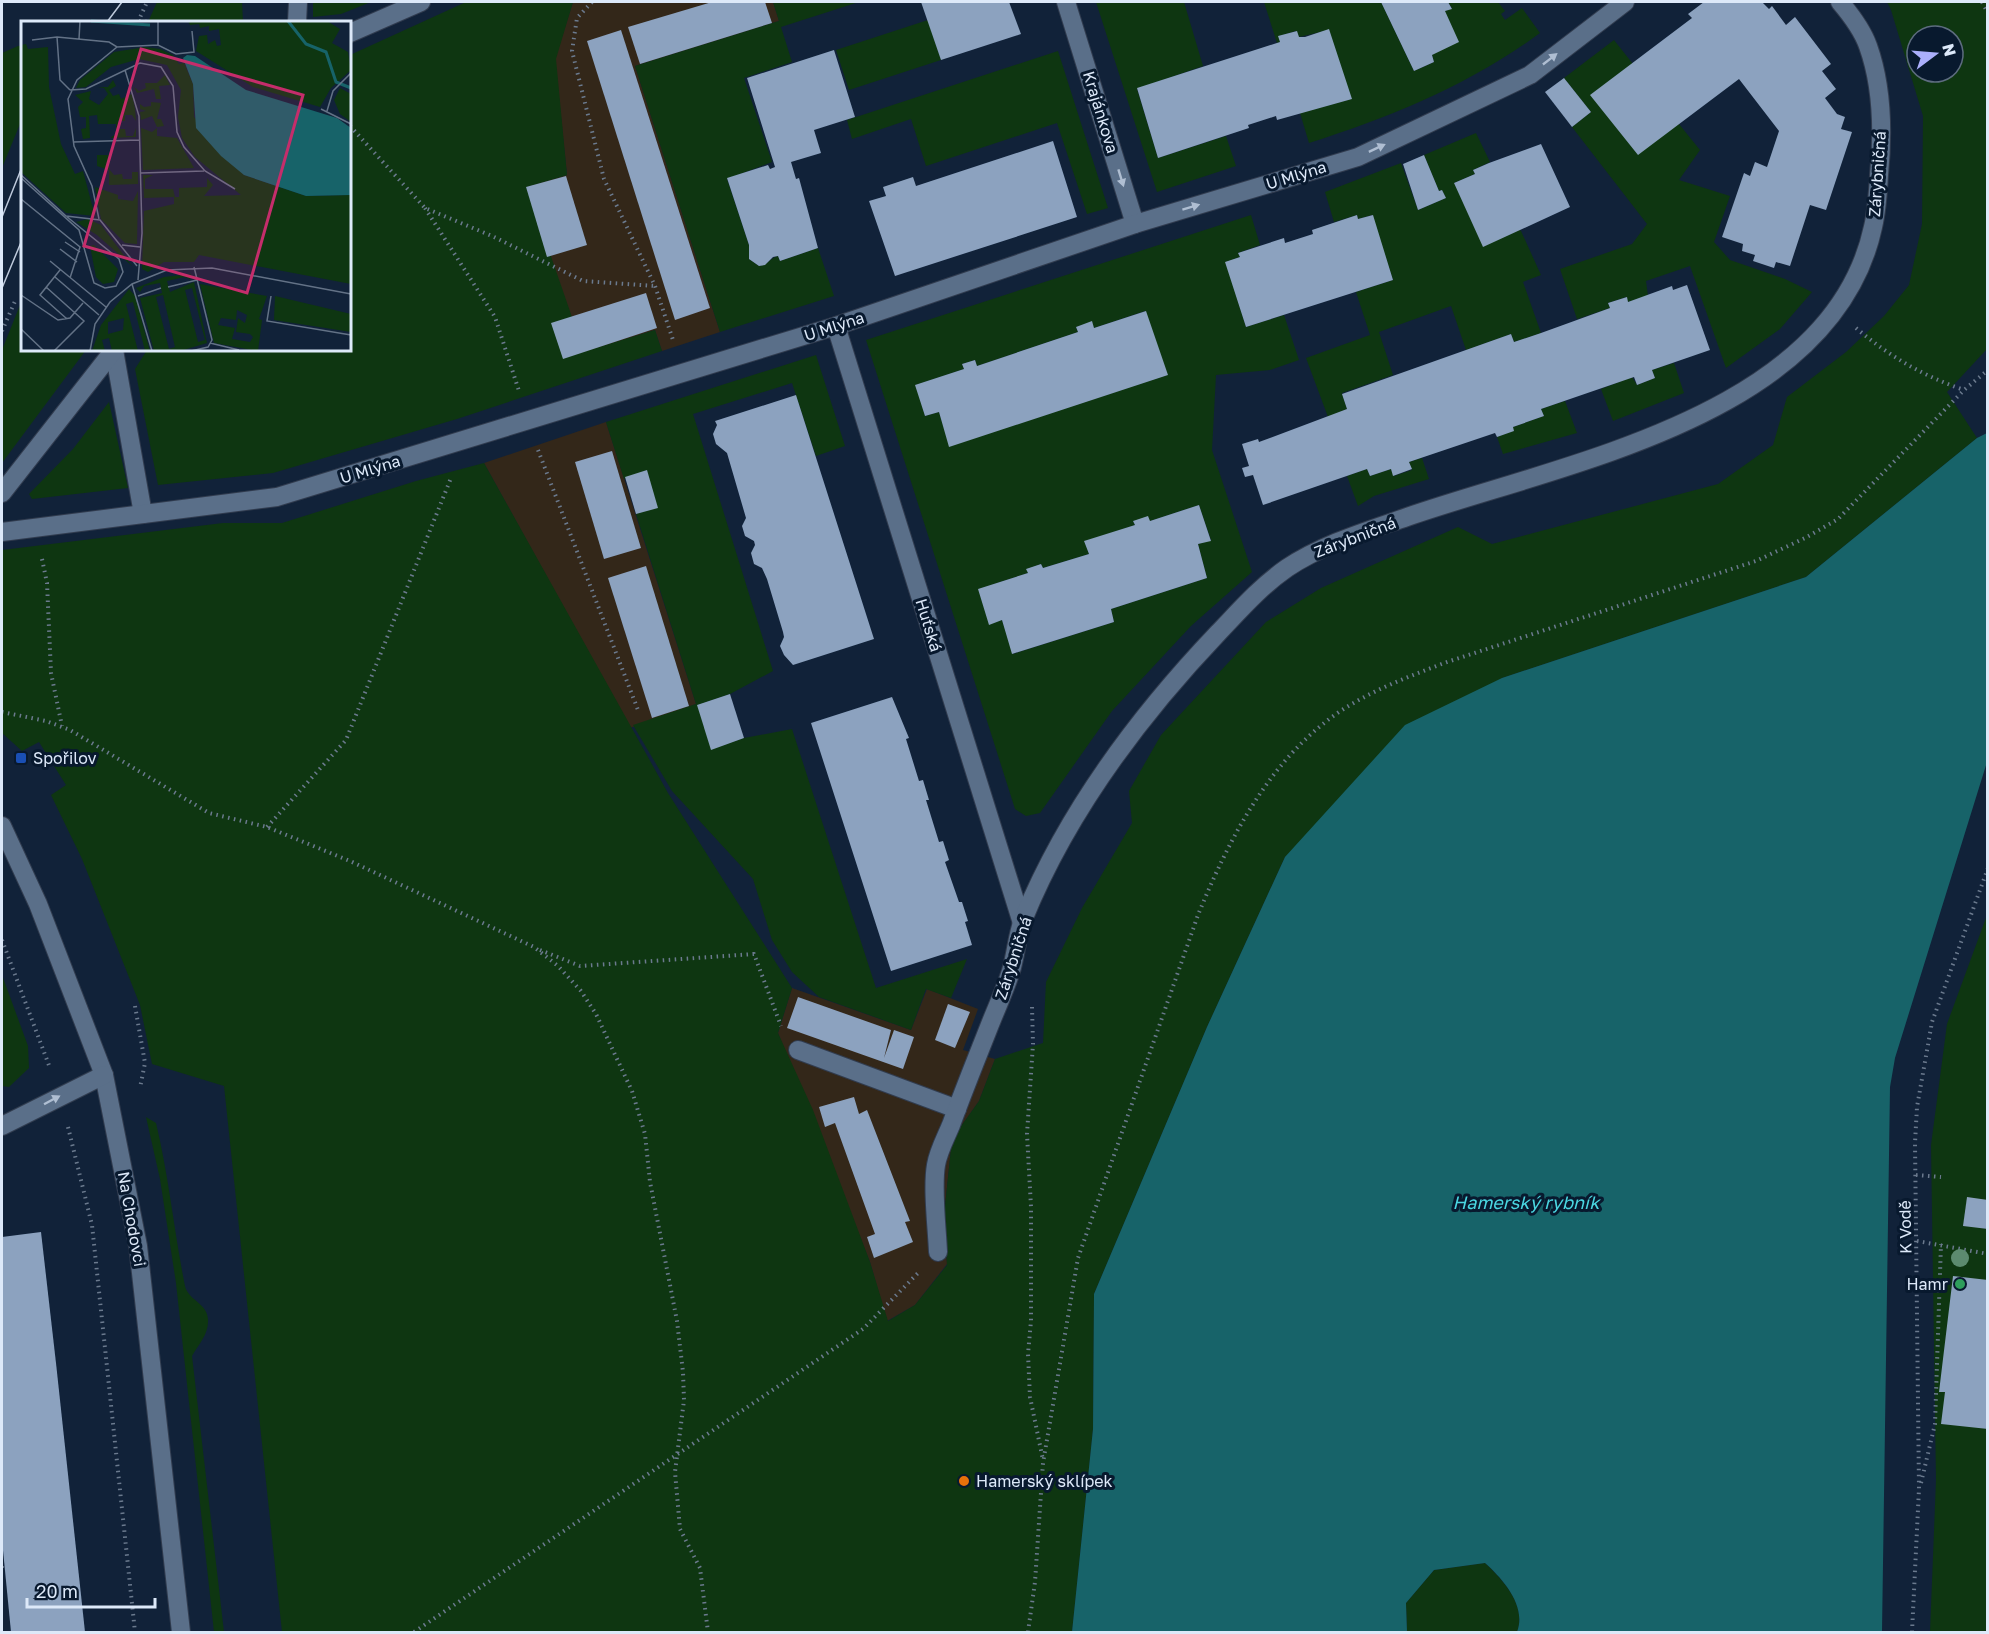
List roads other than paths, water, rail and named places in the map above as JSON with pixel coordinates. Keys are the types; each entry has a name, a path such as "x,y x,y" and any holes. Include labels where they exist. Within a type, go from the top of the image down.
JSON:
{"street":[{"path":"297,21 298,2"},
{"path":"351,33 421,2"},
{"name":"Krajánkova","path":"1066,2 1135,224"},
{"name":"U Mlýna","path":"2,532 277,497 836,326 1135,224 1358,157 1530,75 1625,2"},
{"name":"Zárybničná","path":"938,1252 936,1165 1011,971 1022,924 1061,840 1111,763 1191,662 1275,577 1308,556 1366,531 1626,446 1695,417 1734,397 1773,372 1804,346 1834,310 1858,271 1872,230 1880,147 1876,81 1868,45 1857,24 1840,2"},
{"name":"Huťská","path":"836,326 1022,924"},
{"path":"2,493 113,351"},
{"path":"114,351 143,514"},
{"name":"Na Chodovci","path":"2,826 38,904 104,1075 138,1246 181,1632"},
{"path":"798,1050 957,1109"},
{"path":"2,1126 104,1075"}],"water":[{"name":"Hamerský rybník","path":"1987,433 1987,762 1895,1058 1890,1087 1882,1632 1517,1632 1519,1612 1512,1594 1485,1563 1434,1570 1406,1603 1407,1632 1072,1632 1093,1429 1094,1294 1207,1027 1285,857 1405,725 1502,678 1806,577 1977,438"}],"tram line":[{"path":"108,21 122,2"},
{"path":"2,217 21,170"},
{"path":"2,288 21,242"}],"place":[{"name":"Spořilov","path":"21,758"},
{"name":"Hamr","path":"1960,1284"},
{"name":"Hamerský sklípek","path":"964,1481"}]}
